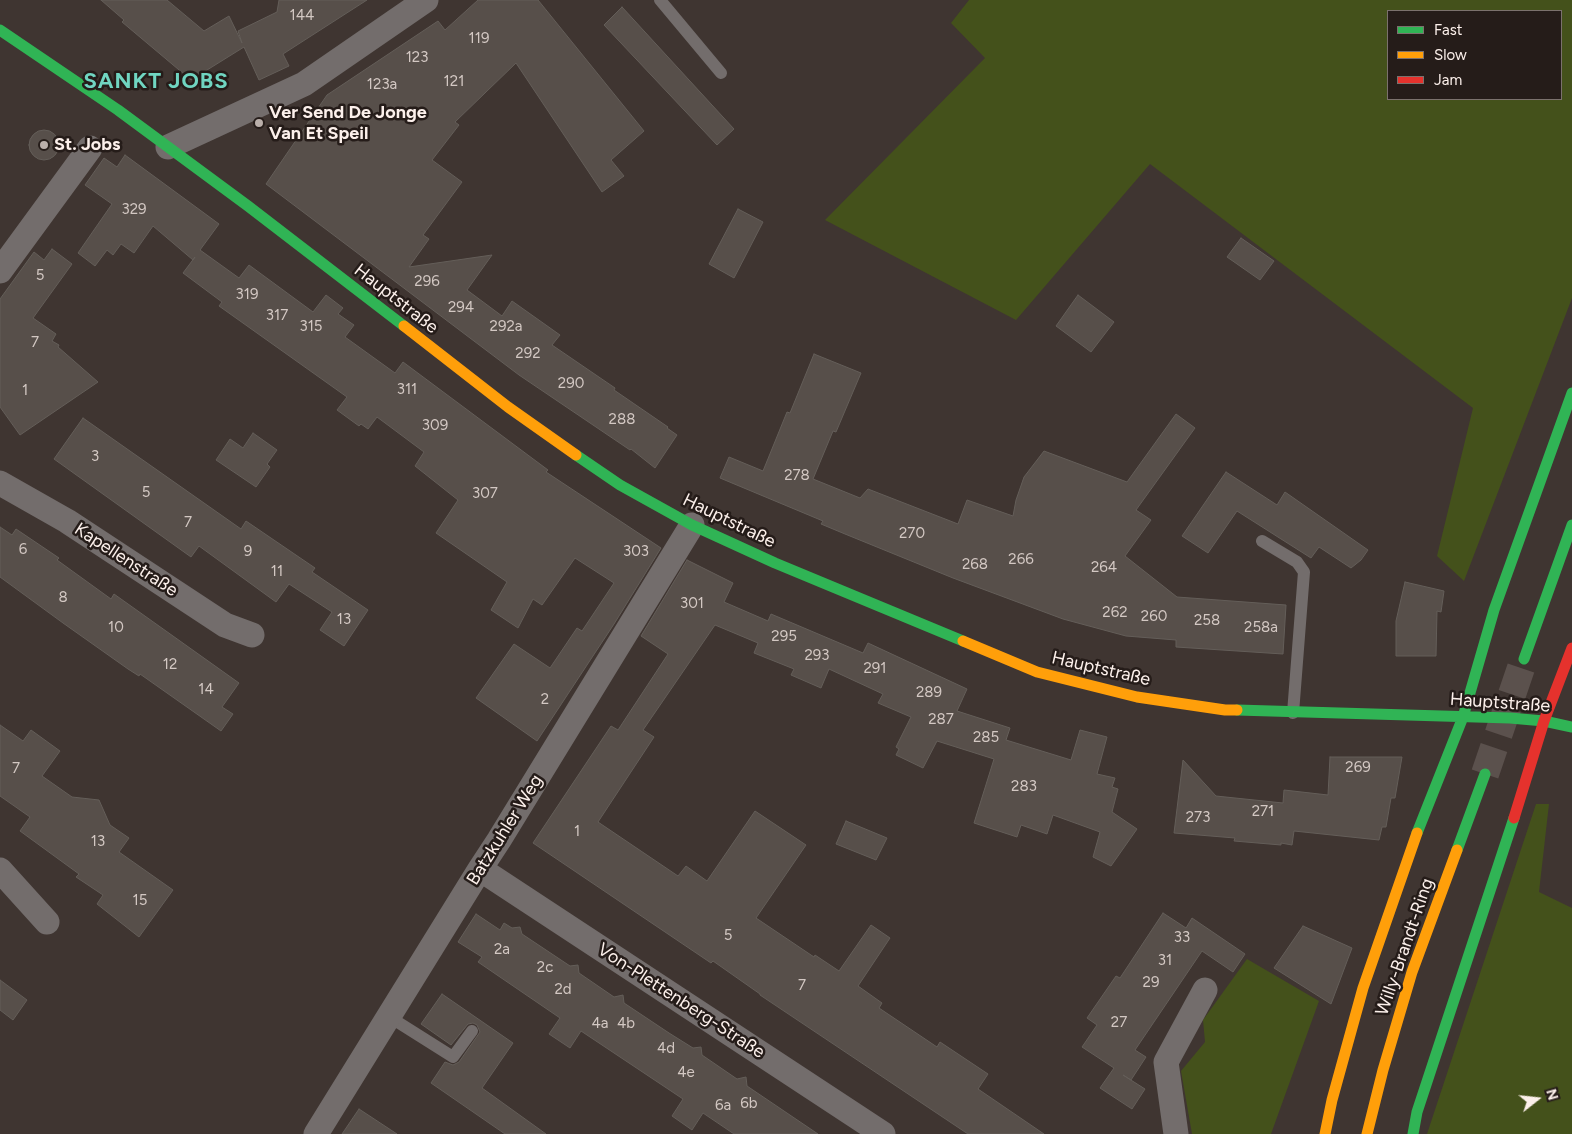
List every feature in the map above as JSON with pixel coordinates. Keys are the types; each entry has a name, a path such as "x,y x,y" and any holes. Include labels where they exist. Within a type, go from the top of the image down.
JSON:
{"main road":[{"name":"Hauptstraße","path":"0,30 118,110 256,212 508,407 620,485 692,524 775,563 1037,672 1136,697 1225,710 1464,717 1544,721 1572,727"},
{"path":"1325,1134 1332,1100 1362,988 1422,820 1464,717 1494,610 1572,393"},
{"path":"1524,659 1572,525"},
{"path":"1413,1134 1417,1112 1528,776 1544,721 1572,648"},
{"name":"Willy-Brandt-Ring","path":"1367,1134 1383,1070 1412,972 1485,774"}],"street":[{"path":"168,147 304,84 426,0"},
{"path":"0,272 90,148"},
{"name":"Kapellenstraße","path":"0,483 67,521 225,625 252,635"},
{"name":"Batzkuhler Weg","path":"316,1134 525,798 692,524"},
{"name":"Von-Plettenberg-Straße","path":"480,869 883,1134"},
{"path":"0,870 47,922"},
{"path":"1176,1134 1166,1062 1205,990"}],"lane":[{"path":"660,0 721,73"},
{"path":"1262,541 1297,562 1304,572 1293,713"},
{"path":"388,1016 453,1057 472,1031"}],"green space":[{"path":"969,0 1572,0 1572,298 1464,581 1437,556 1473,408 1150,164 1016,320 825,220 985,58 951,23"},
{"path":"1536,804 1549,804 1539,892 1572,908 1572,1134 1427,1134"},
{"path":"1247,959 1319,1001 1271,1134 1192,1134 1181,1071 1205,1042 1203,1020"}],"building":[{"path":"101,0 167,0 204,31 229,16 242,43 238,31 277,12 279,0 367,0 283,54 289,66 259,80 244,47 191,80 122,22 124,20"},
{"path":"478,0 538,0 644,131 611,160 624,176 602,192 516,63 455,122 459,125 432,160 462,182 423,235 429,239 409,267 492,255 467,290 502,316 512,301 560,335 552,345 615,388 614,390 677,435 655,468 631,449 519,375 266,184 327,95 438,21 445,30"},
{"path":"622,7 734,129 717,145 604,25"},
{"name":"St. Jobs","path":"44,130 50,131 58,139 58,151 50,159 44,160 38,159 30,151 29,145 30,139 38,131"},
{"path":"125,155 219,224 200,250 239,278 249,265 313,312 326,295 343,308 338,314 354,325 345,337 395,373 403,362 548,470 546,472 661,548 614,624 537,741 476,698 514,644 550,668 577,628 582,631 614,583 575,558 542,605 533,599 518,628 491,610 507,582 436,533 458,500 415,466 424,452 377,417 368,429 361,424 359,426 337,410 347,397 219,306 222,302 183,273 193,260 153,226 134,253 121,244 113,255 107,250 95,266 78,253 112,204 85,185 104,158 117,167"},
{"path":"738,209 763,222 734,278 709,264"},
{"path":"1241,238 1274,261 1260,280 1227,257"},
{"path":"52,249 72,264 33,318 56,334 52,341 59,345 58,347 98,382 20,435 0,407 0,299 34,252 44,260"},
{"path":"1078,295 1114,322 1091,352 1056,326"},
{"path":"814,354 861,373 836,432 833,431 813,479 860,498 868,489 958,524 967,500 1013,516 1024,477 1044,451 1127,482 1176,414 1195,428 1136,510 1151,520 1125,556 1177,597 1286,605 1283,654 1176,647 1176,640 1126,636 1063,619 953,578 845,534 821,524 823,521 720,478 729,457 763,471 787,412 790,413"},
{"path":"83,418 241,529 246,521 315,568 312,572 368,610 344,646 320,630 332,612 289,584 276,602 199,546 191,557 54,459"},
{"path":"253,433 277,450 267,464 270,467 256,487 216,460 230,439 243,448"},
{"path":"1226,472 1277,505 1285,492 1368,550 1361,560 1351,568 1319,547 1311,558 1237,511 1208,553 1182,536"},
{"path":"0,527 12,535 16,529 59,558 57,560 111,599 114,594 239,683 222,707 233,714 221,731 140,674 139,676 128,669 0,577"},
{"path":"687,560 733,583 724,602 768,621 771,614 863,653 868,643 967,689 957,711 1010,728 1006,740 1071,760 1080,730 1107,737 1097,774 1115,778 1112,787 1118,789 1112,812 1137,829 1111,866 1093,857 1100,832 1053,815 1047,834 1021,825 1017,837 974,823 994,759 937,741 923,768 896,755 899,749 896,747 911,717 878,703 883,694 829,669 821,688 791,675 794,669 754,653 758,643 715,625 643,730 654,737 598,822 678,876 686,866 707,881 755,811 806,845 756,918 814,957 815,955 839,971 871,925 890,938 858,986 882,1003 879,1008 937,1047 940,1042 988,1074 978,1089 1044,1134 968,1134 760,995 713,961 711,963 533,843 611,726 618,730 668,654 641,636"},
{"path":"1405,582 1444,591 1441,612 1437,611 1436,656 1396,656 1396,621"},
{"path":"0,725 23,741 31,730 60,751 42,776 72,797 99,800 110,825 129,838 119,852 173,890 139,937 97,904 103,895 76,877 79,874 20,831 30,817 0,796"},
{"path":"1330,757 1402,757 1395,798 1391,798 1386,827 1382,827 1379,840 1294,831 1292,845 1281,843 1281,845 1234,841 1235,838 1174,833 1183,760 1216,796 1283,803 1284,790 1328,795"},
{"path":"846,821 887,838 876,860 836,844"},
{"path":"1163,913 1186,928 1192,918 1245,954 1233,972 1202,951 1135,1050 1146,1057 1131,1080 1123,1075 1145,1089 1132,1109 1100,1088 1114,1068 1082,1047 1097,1025 1087,1018 1116,976 1120,978"},
{"path":"476,914 500,930 504,923 512,928 520,927 522,934 570,966 578,965 579,973 614,997 623,995 624,1003 669,1033 693,1048 701,1047 702,1055 737,1079 746,1077 747,1086 818,1134 734,1134 703,1113 692,1130 672,1116 683,1099 581,1031 570,1048 549,1034 560,1018 478,962 482,957 458,942"},
{"path":"1303,926 1352,948 1331,1004 1274,968"},
{"path":"0,980 27,1000 13,1020 0,1010"},
{"path":"442,994 513,1043 482,1088 546,1134 505,1134 431,1083 445,1062 453,1065 459,1062 480,1032 477,1025 473,1023 468,1024 451,1045 421,1024"},
{"path":"359,1109 397,1134 342,1134"}],"tunnel":[{"path":"1485,774 1524,659"}],"traffic: fast":[{"path":"0,30 118,110 248,206 404,326"},
{"path":"1417,833 1463,717 1494,610 1572,393"},
{"path":"576,455 620,485 692,525 775,563 963,641"},
{"path":"1524,659 1572,525"},
{"path":"1237,710 1510,718 1544,721 1572,727"},
{"path":"1457,850 1485,774"},
{"path":"1413,1134 1417,1112 1514,818"}],"traffic: slow":[{"path":"404,326 508,407 576,455"},
{"path":"963,641 1037,672 1137,697 1225,710 1237,710"},
{"path":"1325,1134 1332,1100 1363,988 1417,833"},
{"path":"1367,1134 1383,1070 1412,972 1457,850"}],"traffic: jam":[{"path":"1514,818 1544,721 1572,648"}],"place":[{"name":"Ver Send De Jonge Van Et Speil","path":"259,123"},
{"name":"St. Jobs","path":"44,145"}],"district":[{"name":"SANKT JOBS","path":"156,82"}]}
